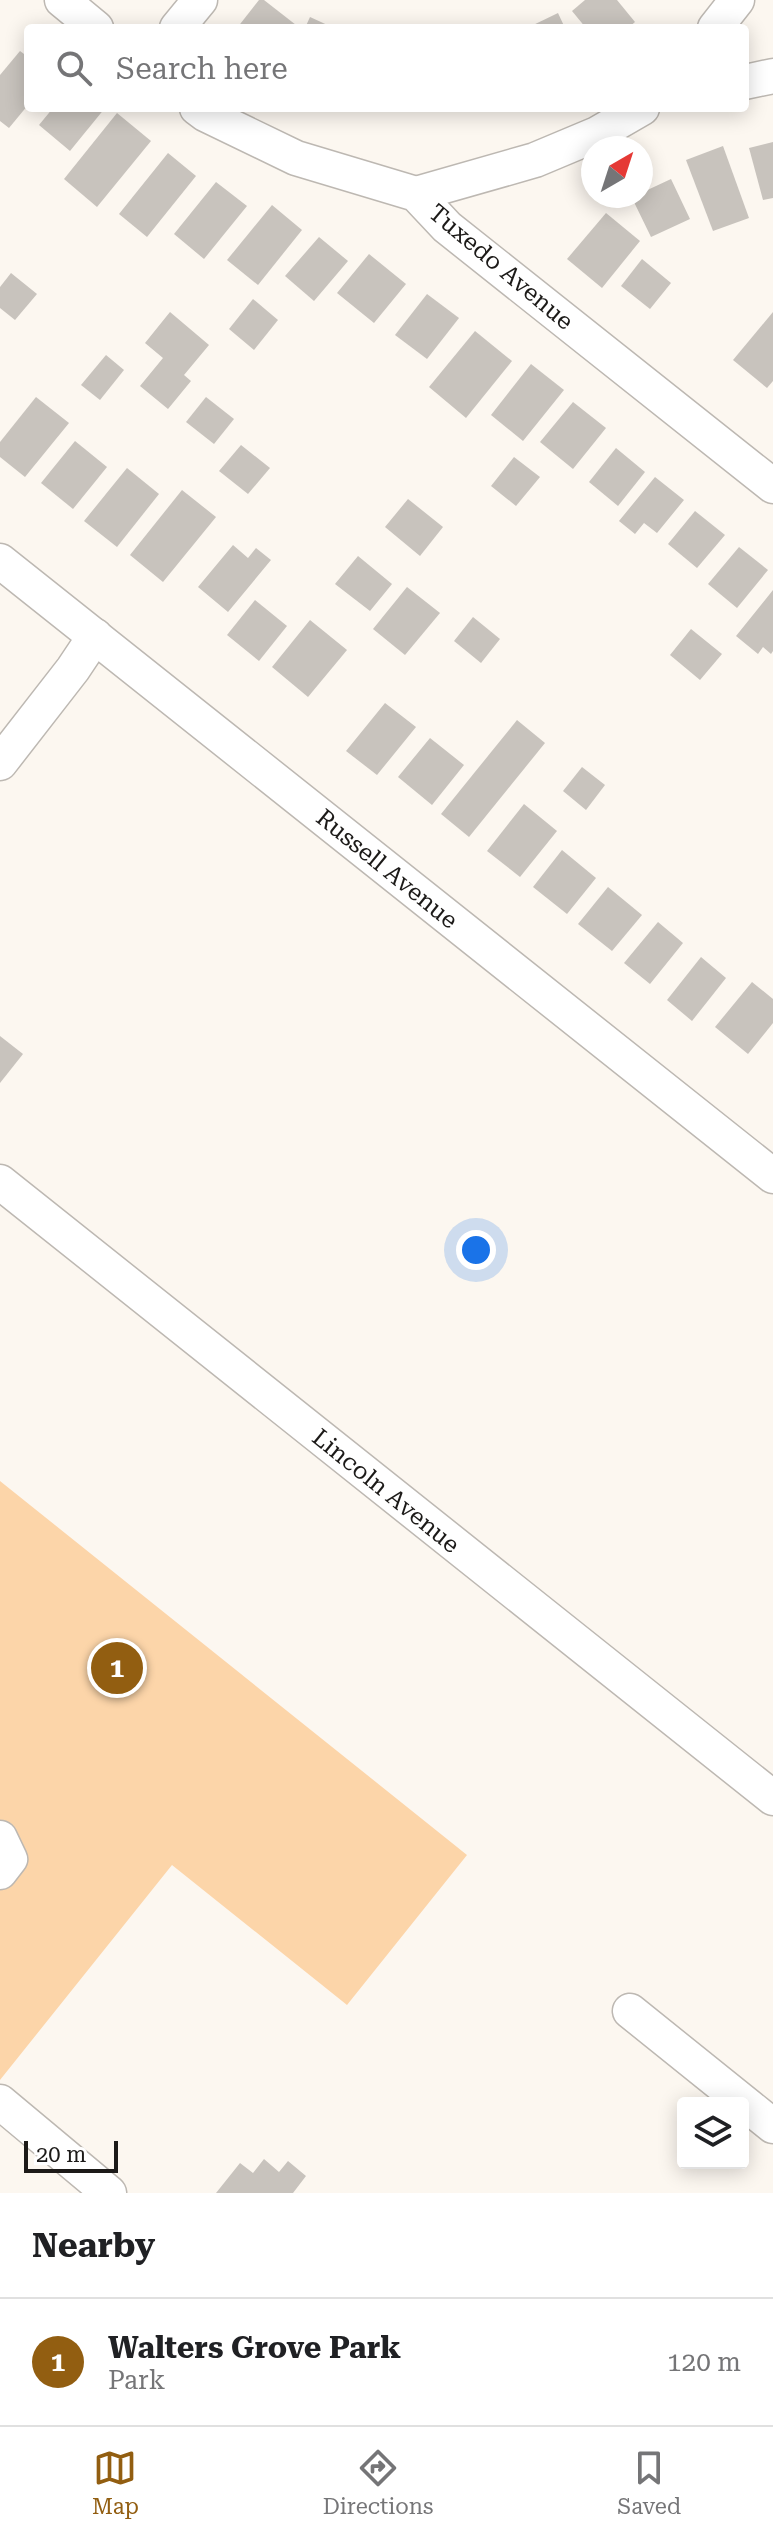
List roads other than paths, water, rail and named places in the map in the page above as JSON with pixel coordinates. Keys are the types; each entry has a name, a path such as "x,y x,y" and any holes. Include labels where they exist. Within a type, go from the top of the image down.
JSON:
{"street":[{"path":"62,0 91,24"},
{"path":"180,24 200,0"},
{"path":"718,24 737,0"},
{"path":"749,81 773,76"},
{"name":"Tuxedo Avenue","path":"202,112 296,158 416,194 447,227 773,486"},
{"path":"416,194 535,160 597,134 635,112"},
{"name":"Russell Avenue","path":"0,561 773,1176"},
{"path":"0,763 95,636"},
{"name":"Lincoln Avenue","path":"0,1182 773,1798"},
{"path":"0,1838 10,1859 0,1872"},
{"path":"630,2011 773,2126"},
{"path":"0,2102 109,2193"}],"place":[{"name":"Walters Grove Park","path":"117,1668"}]}
